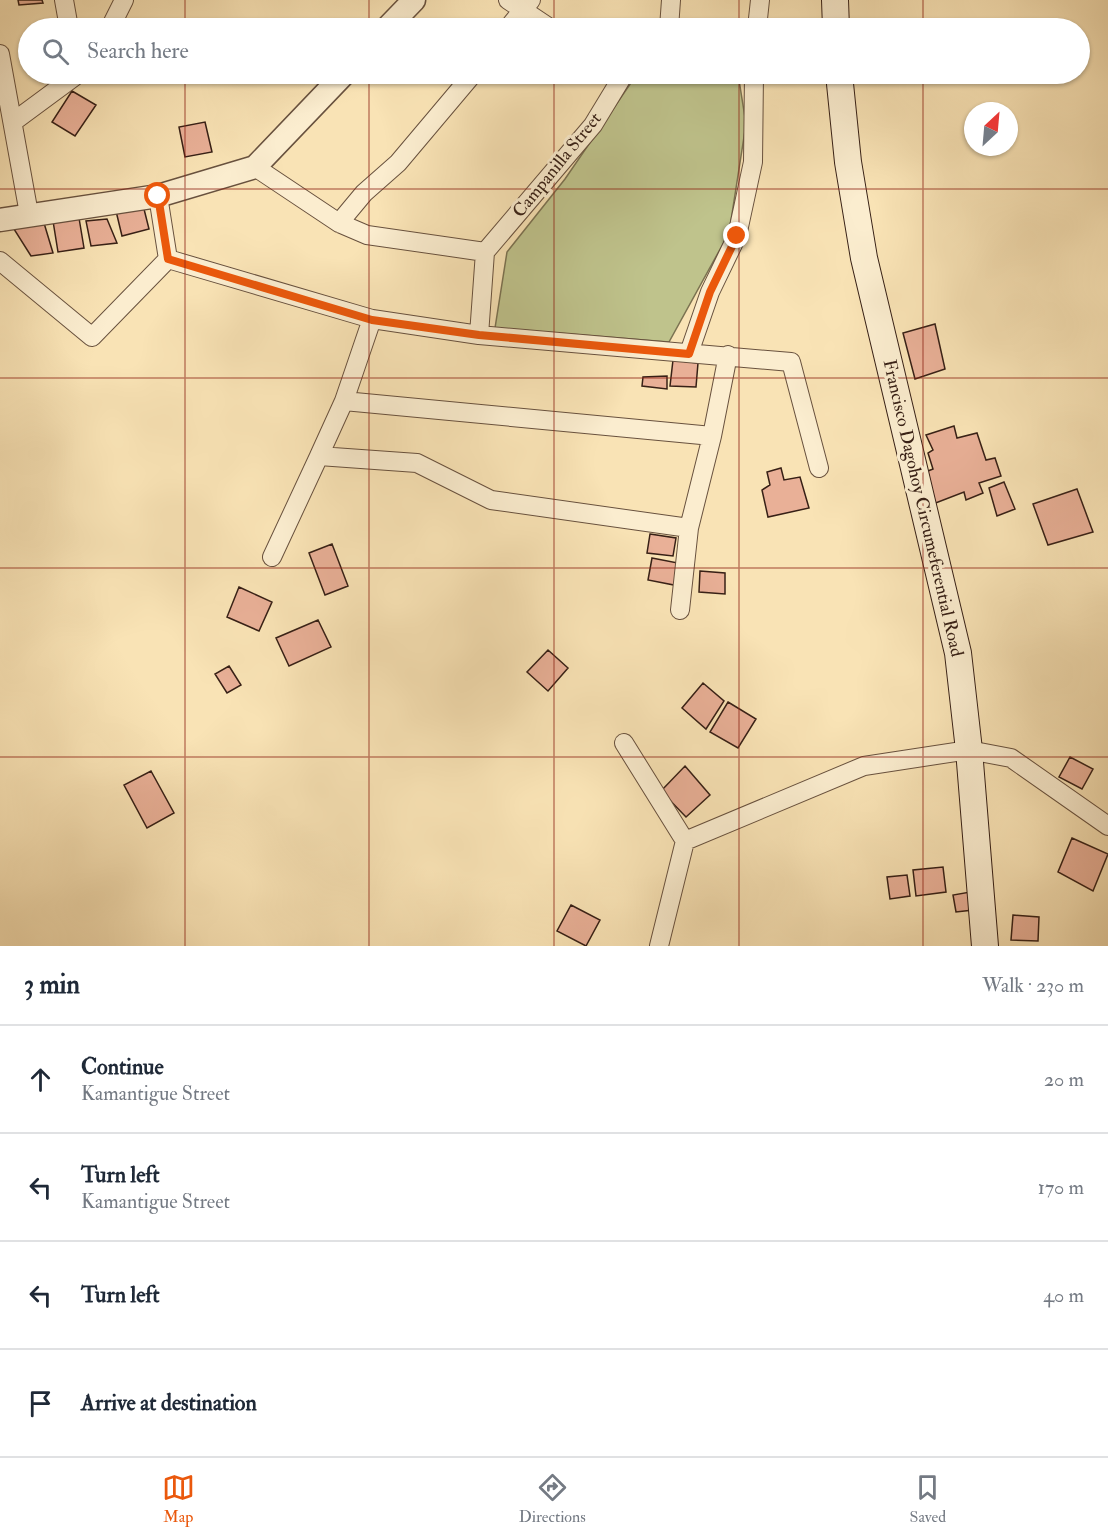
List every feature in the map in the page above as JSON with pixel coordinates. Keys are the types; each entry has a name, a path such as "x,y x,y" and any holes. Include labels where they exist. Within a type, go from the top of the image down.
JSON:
{"main road":[{"path":"835,0 836,18"},
{"name":"Francisco Dagohoy Circumeferential Road","path":"840,84 848,162 864,258 958,653 969,750 985,946"}],"street":[{"path":"64,0 67,18"},
{"path":"115,18 124,0"},
{"path":"397,18 414,0"},
{"path":"670,18 671,0"},
{"path":"758,18 760,0"},
{"path":"513,18 521,3 538,18"},
{"path":"0,54 29,214"},
{"path":"13,122 64,84"},
{"path":"0,220 158,196 255,167 334,84"},
{"path":"339,222 364,194 398,163 465,84"},
{"name":"Campanilla Street","path":"485,252 593,125 618,84"},
{"path":"689,354 710,292 737,236 753,162 754,84"},
{"path":"255,167 339,222 367,235 485,252 479,335"},
{"path":"158,196 168,259"},
{"path":"0,261 92,337 168,259"},
{"path":"168,259 372,320 479,335 791,362 819,468"},
{"path":"272,557 344,401 372,320"},
{"path":"680,610 689,528 712,436 728,355"},
{"path":"344,401 712,436"},
{"path":"319,456 417,463 491,500 689,528"},
{"path":"624,743 685,842 658,946"},
{"path":"685,842 864,766 969,750 1011,758 1108,826"}],"green space":[{"path":"630,84 740,84 746,124 729,233 669,342 495,328 507,252 565,179"}],"building":[{"path":"18,0 42,0 43,3 19,5"},
{"path":"72,91 96,105 75,136 52,122"},
{"path":"205,122 212,152 185,157 179,127"},
{"path":"143,205 149,229 122,236 116,211"},
{"path":"79,218 84,248 58,252 53,221"},
{"path":"107,219 117,243 91,246 86,221"},
{"path":"44,223 53,253 31,256 12,226"},
{"path":"935,324 945,369 915,379 903,333"},
{"path":"673,360 698,363 696,387 670,386"},
{"path":"667,376 667,389 642,386 643,377"},
{"path":"954,426 957,438 977,433 986,460 995,458 1001,476 979,483 983,493 966,500 964,492 933,504 923,473 933,469 928,453 933,450 926,435"},
{"path":"781,468 784,480 800,477 809,508 768,517 762,490 770,485 767,472"},
{"path":"1004,482 1015,509 997,516 989,488"},
{"path":"1077,489 1093,532 1048,545 1033,504"},
{"path":"650,534 676,538 673,556 647,553"},
{"path":"332,544 348,586 325,595 309,553"},
{"path":"652,558 678,563 674,585 648,580"},
{"path":"700,571 725,573 725,594 699,592"},
{"path":"239,587 272,602 259,631 227,617"},
{"path":"318,620 331,647 289,666 276,638"},
{"path":"548,650 568,668 548,691 527,672"},
{"path":"229,666 241,685 227,693 215,674"},
{"path":"703,683 724,701 706,729 682,708"},
{"path":"728,702 756,719 738,748 710,732"},
{"path":"1070,757 1093,769 1082,789 1059,777"},
{"path":"685,766 710,795 686,817 661,791"},
{"path":"151,771 174,813 147,828 124,785"},
{"path":"1072,838 1108,854 1093,891 1058,872"},
{"path":"943,867 946,892 916,896 913,870"},
{"path":"907,875 910,896 890,899 887,877"},
{"path":"970,892 973,910 956,912 953,895"},
{"path":"571,905 600,920 586,946 557,931"},
{"path":"1013,915 1039,917 1038,941 1011,940"}],"route":[{"path":"158,196 168,259 372,320 479,335 689,354 710,292 737,236"}]}
